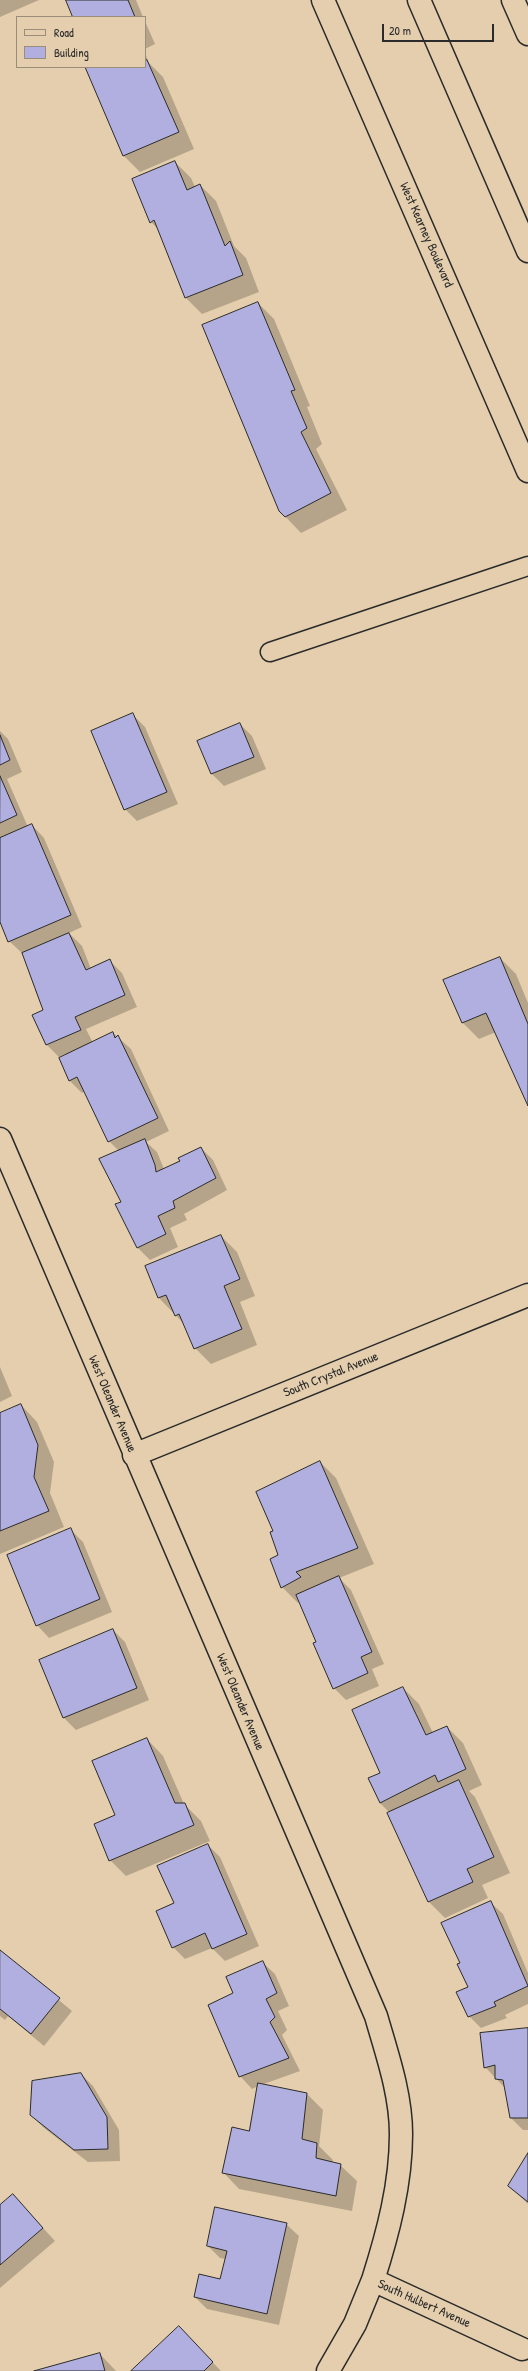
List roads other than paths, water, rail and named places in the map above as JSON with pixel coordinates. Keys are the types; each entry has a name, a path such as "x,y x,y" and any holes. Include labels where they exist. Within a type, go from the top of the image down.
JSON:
{"street":[{"name":"West Kearney Boulevard","path":"323,0 528,471"},
{"path":"419,0 528,250"},
{"path":"514,0 528,34"},
{"name":"West Oleander Avenue","path":"0,1139 134,1455 370,2002 380,2030 394,2080 401,2134 389,2230 373,2280"},
{"name":"South Crystal Avenue","path":"134,1455 528,1295"},
{"name":"South Hulbert Avenue","path":"328,2371 355,2324 373,2280 522,2349"}],"lane":[{"path":"270,652 528,566"}]}
